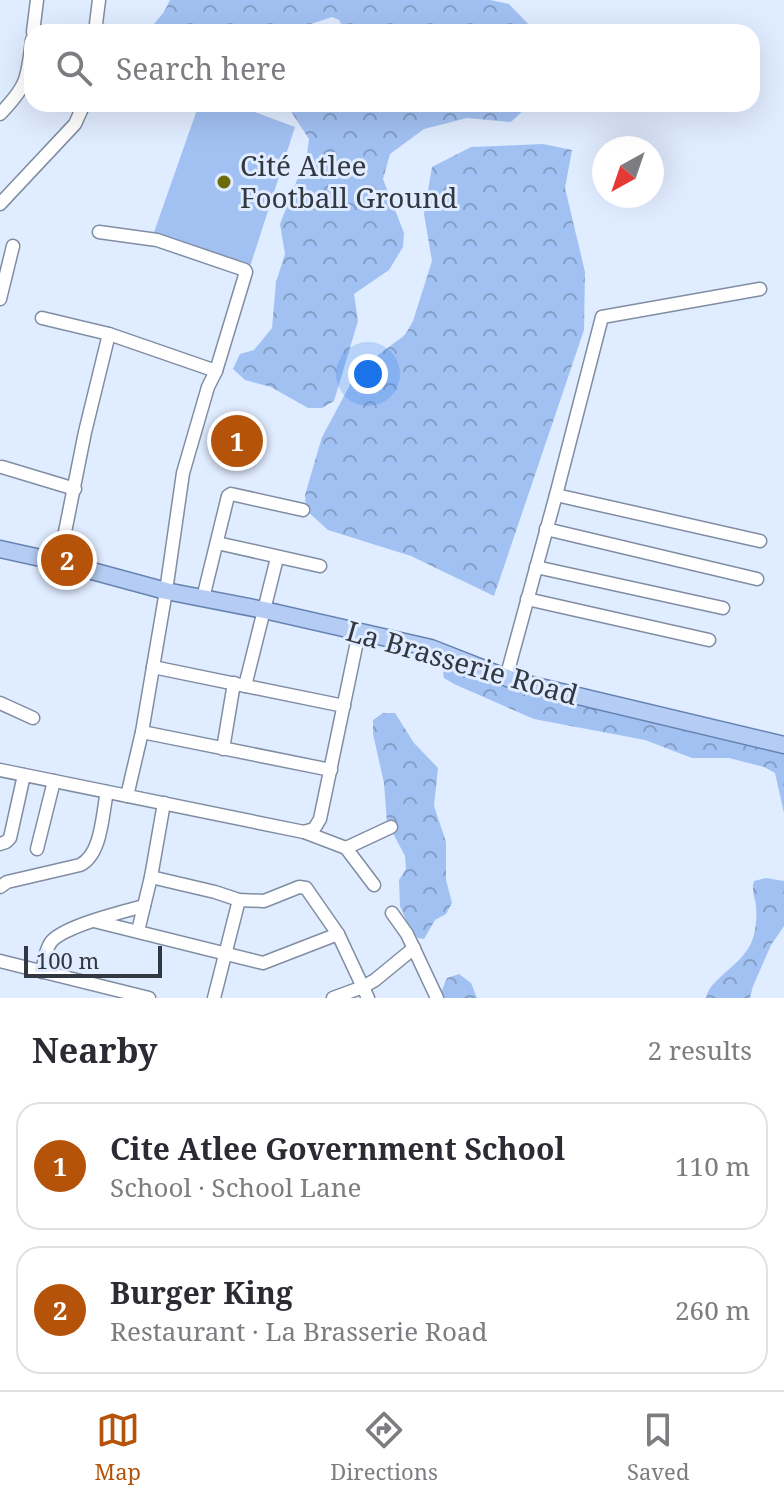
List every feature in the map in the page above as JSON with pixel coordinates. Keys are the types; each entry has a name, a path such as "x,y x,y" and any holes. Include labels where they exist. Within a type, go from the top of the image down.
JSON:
{"main road":[{"name":"La Brasserie Road","path":"0,549 166,591 431,648 506,678 784,745"}],"street":[{"path":"34,24 37,0"},
{"path":"96,24 99,0"},
{"path":"0,114 24,86"},
{"path":"0,204 75,124 80,112"},
{"path":"99,232 157,240 245,270 183,473 142,732 127,796"},
{"path":"0,299 13,246"},
{"path":"506,678 602,317 760,289"},
{"path":"42,318 109,334 216,371"},
{"path":"59,562 85,432 109,334"},
{"path":"2,467 75,489"},
{"path":"203,598 228,496 231,494 303,510"},
{"path":"556,495 760,541"},
{"path":"546,529 757,579"},
{"path":"217,543 320,566"},
{"path":"223,749 277,558"},
{"path":"536,567 723,608"},
{"path":"527,599 709,640"},
{"path":"304,832 314,829 320,819 359,632"},
{"path":"153,667 344,706"},
{"path":"0,703 33,718"},
{"path":"142,732 331,770"},
{"path":"0,770 304,832 346,848 374,885"},
{"path":"0,844 10,838 24,775"},
{"path":"37,849 54,781"},
{"path":"0,887 7,882 88,861 96,847 107,792"},
{"path":"138,931 164,803"},
{"path":"346,848 391,827"},
{"path":"151,877 239,900 264,901 299,887 306,888 338,934 366,992"},
{"path":"214,998 239,900"},
{"path":"42,972 52,941 94,921 144,906"},
{"path":"392,913 407,934 437,998"},
{"path":"94,921 263,963 338,934"},
{"path":"333,998 366,992 375,980 414,948"},
{"path":"0,961 149,998"}],"green space":[{"path":"170,0 490,0 509,4 528,24 341,24 332,17 311,24 154,24"},
{"name":"Cité Atlee Football Ground","path":"196,112 255,112 295,127 247,276 152,238"},
{"path":"291,112 522,112 511,122 467,118 424,129 390,154 383,179 404,233 403,247 389,270 354,294 358,321 334,401 322,408 308,408 271,387 245,380 233,369 240,354 254,350 272,328 276,282 285,254 280,224 307,154 309,139"},
{"path":"543,144 572,150 565,188 585,272 584,330 494,596 411,556 328,530 306,510 305,495 322,437 358,370 405,335 413,321 432,261 424,214 432,167 471,147"},
{"path":"442,665 501,685 784,754 784,813 775,773 764,767 729,758 692,758 645,740 534,719 454,684 444,678"},
{"path":"383,713 395,713 414,743 438,768 434,806 446,842 446,880 452,903 446,914 435,920 424,939 418,938 410,929 400,906 399,880 406,869 405,856 387,822 384,783 373,734 373,720"},
{"path":"766,878 784,881 784,926 771,945 750,998 706,998 714,984 749,947 756,922 754,881"},
{"path":"459,974 471,983 477,998 442,998 447,978"}],"place":[{"name":"Cité Atlee Football Ground","path":"224,182"},
{"name":"Cite Atlee Government School","path":"237,441"},
{"name":"Burger King","path":"67,560"}]}
